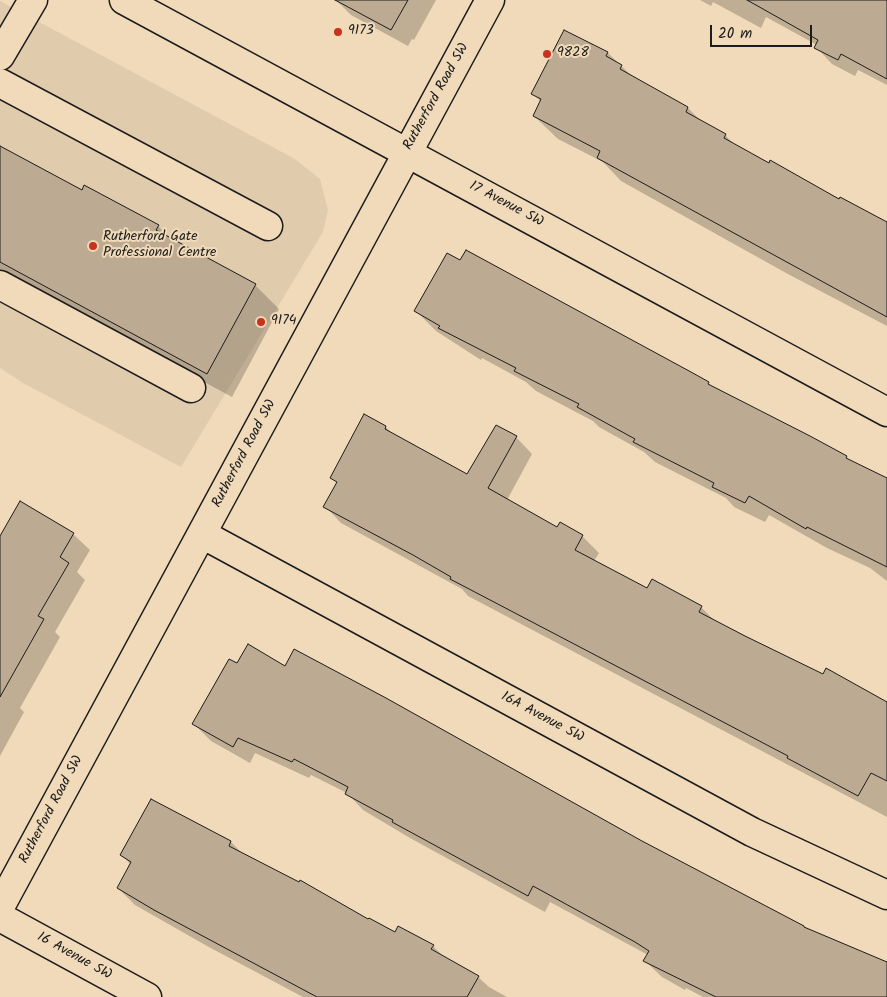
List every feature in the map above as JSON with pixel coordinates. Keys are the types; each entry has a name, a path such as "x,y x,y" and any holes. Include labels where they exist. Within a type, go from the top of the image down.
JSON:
{"street":[{"path":"3,46 33,0"},
{"name":"17 Avenue SW","path":"124,0 887,412"},
{"name":"Rutherford Road SW","path":"0,907 490,0"},
{"path":"0,83 268,226"},
{"path":"0,285 191,388"},
{"name":"16A Avenue SW","path":"202,534 752,832 887,894"},
{"name":"16 Avenue SW","path":"0,917 147,997"}],"shaded area":[{"path":"0,1 295,159 320,179 328,210 323,232 181,467 23,383 0,368"}],"building":[{"path":"335,0 408,0 391,30"},
{"path":"747,0 887,0 887,79 841,54 838,60 814,48 818,40"},
{"path":"564,30 608,52 606,56 622,65 620,69 688,107 686,112 726,134 724,138 769,163 770,160 839,199 840,197 887,222 887,317 597,158 600,151 533,116 541,99 531,94"},
{"name":"Rutherford Gate Professional Centre","path":"0,146 82,190 84,185 159,225 156,230 256,284 207,374 0,262"},
{"path":"466,250 691,372 709,382 708,384 887,478 887,567 807,527 806,529 749,496 745,503 712,487 714,483 633,442 635,439 577,407 579,404 514,371 516,368 438,328 440,326 414,311 447,253 460,260"},
{"path":"364,414 386,426 385,429 467,474 496,425 517,436 488,488 557,527 560,522 583,535 575,550 647,588 652,579 702,606 699,612 823,674 826,668 887,702 887,781 871,773 858,796 787,758 788,756 450,579 451,577 413,555 323,507 337,482 330,478"},
{"path":"20,501 74,533 60,557 69,563 38,616 44,619 0,697 0,536"},
{"path":"248,644 285,666 294,649 386,698 642,841 804,927 887,962 887,997 716,997 643,961 649,951 533,886 528,896 392,822 393,820 345,794 348,787 294,759 292,762 238,738 233,747 192,724 229,659 237,663"},
{"path":"151,799 231,841 229,846 299,882 300,880 368,919 395,932 398,926 434,945 431,949 479,976 467,997 317,997 154,910 117,888 131,862 120,855"}],"place":[{"name":"9173","path":"338,32"},
{"name":"9828","path":"547,54"},
{"name":"Rutherford Gate Professional Centre","path":"93,246"},
{"name":"9174","path":"261,322"}]}
